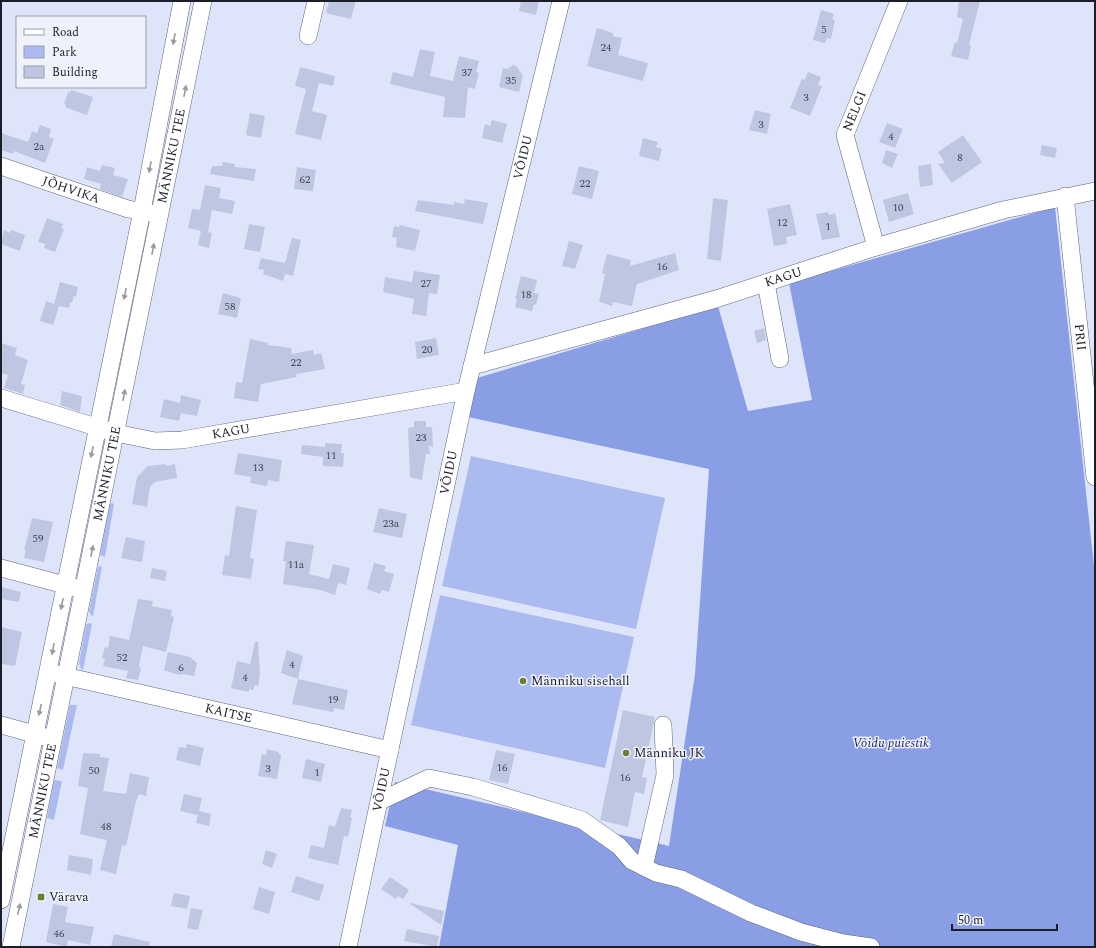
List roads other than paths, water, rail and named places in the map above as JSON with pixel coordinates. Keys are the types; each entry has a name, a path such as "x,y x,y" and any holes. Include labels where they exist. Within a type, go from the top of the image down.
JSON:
{"street":[{"name":"MÄNNIKU TEE","path":"1,900 142,211 182,1"},
{"name":"MÄNNIKU TEE","path":"11,947 85,590 202,1"},
{"path":"308,36 316,1"},
{"name":"VÕIDU","path":"348,947 466,391 561,1"},
{"name":"NELGI","path":"876,247 845,135 899,1"},
{"name":"JÕHVIKA","path":"1,166 142,211 160,215"},
{"name":"KAGU","path":"472,366 766,283 876,247 1003,210 1095,191"},
{"name":"PRII","path":"1065,196 1095,477"},
{"path":"766,283 780,359"},
{"name":"KAGU","path":"1,398 97,428 156,441 182,440 466,391"},
{"path":"1,568 85,590"},
{"name":"KAITSE","path":"48,672 390,750"},
{"path":"1,725 54,740"},
{"path":"644,867 665,775 663,725"},
{"path":"380,801 429,778 473,787 582,820 619,846 632,861 656,872 681,879 750,913 801,932 843,943 871,947"}],"place":[{"name":"Männiku sisehall","path":"523,681"},
{"name":"Männiku JK","path":"626,753"},
{"name":"Värava","path":"41,897"}],"park label":[{"name":"Võidu puiestik","path":"891,743"}]}
